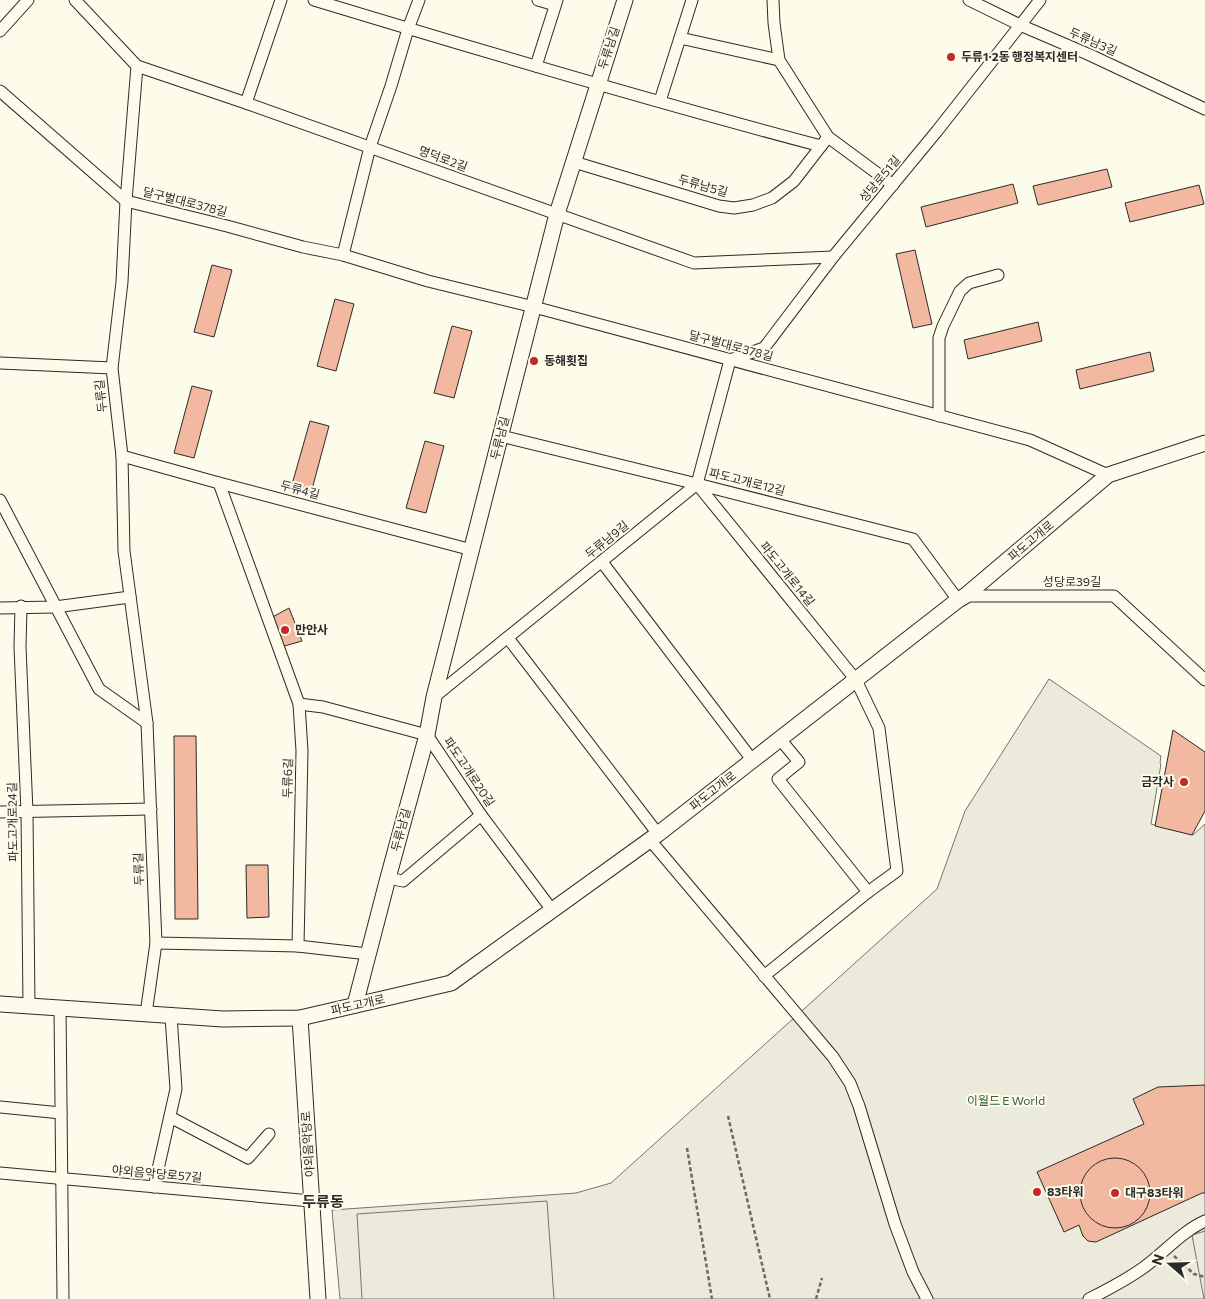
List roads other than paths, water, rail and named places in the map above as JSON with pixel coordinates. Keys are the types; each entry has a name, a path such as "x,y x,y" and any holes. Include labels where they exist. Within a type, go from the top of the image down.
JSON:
{"street":[{"path":"0,31 28,0"},
{"name":"명덕로2길","path":"75,0 137,66 694,263 833,256"},
{"path":"246,103 281,0"},
{"path":"314,0 344,4 408,29 598,84 825,141 893,185"},
{"path":"343,255 370,147 419,0"},
{"path":"536,66 556,2 538,0"},
{"name":"두류남길","path":"355,1005 427,735 434,697 558,214 625,0"},
{"path":"660,101 692,0"},
{"path":"773,0 779,60 825,141"},
{"name":"두류남3길","path":"969,0 1205,109"},
{"name":"성당로51길","path":"730,360 764,348 833,256 938,131 1040,0"},
{"path":"680,38 779,60"},
{"name":"두류길","path":"137,66 126,201 122,282 112,368 122,456 124,551 147,723 156,943 146,1014"},
{"name":"달구벌대로378길","path":"0,91 126,201 343,255 428,281 534,307 1030,440 1108,475"},
{"name":"두류남5길","path":"574,162 719,206 734,208 752,205 772,198 794,181 825,141"},
{"path":"939,416 939,338 943,326 960,291 965,286 969,283 998,275"},
{"path":"697,484 730,360"},
{"path":"0,363 112,368"},
{"name":"파도고개로12길","path":"501,436 913,539 961,598"},
{"name":"파도고개로","path":"0,1004 223,1019 300,1018 451,983 654,837 961,598 1108,475 1205,443"},
{"name":"두류4길","path":"122,456 472,550"},
{"name":"두류6길","path":"219,483 299,704 302,751 298,946"},
{"name":"두류남9길","path":"434,697 697,484"},
{"name":"파도고개로14길","path":"697,484 856,680 879,728 898,871 868,892"},
{"path":"0,500 99,689 147,723"},
{"path":"602,562 752,761"},
{"name":"성당로39길","path":"961,598 1114,596 1205,680"},
{"path":"0,608 21,606 55,607 130,597"},
{"name":"파도고개로24길","path":"21,606 20,647 27,812 29,1006"},
{"path":"508,638 654,837 764,976 832,1057 850,1083 859,1106 895,1224 913,1272 927,1299"},
{"name":"파도고개로20길","path":"299,704 324,706 427,735 481,815 552,910"},
{"path":"764,976 868,892 778,779 799,762 780,739"},
{"path":"0,812 150,809"},
{"path":"388,878 403,881 481,815"},
{"path":"156,943 298,946 368,954"},
{"path":"60,1008 63,1299"},
{"path":"154,1187 176,1089 171,1016"},
{"name":"야외음악당로","path":"300,1018 318,1299"},
{"path":"0,1107 61,1113"},
{"path":"170,1116 248,1158 268,1134"},
{"name":"야외음악당로57길","path":"0,1173 311,1201"},
{"path":"1089,1299 1144,1268 1179,1238 1205,1221"}],"place":[{"name":"두류1·2동 행정복지센터","path":"951,57"},
{"name":"동해횟집","path":"534,361"},
{"name":"만안사","path":"285,630"},
{"name":"금각사","path":"1184,782"},
{"name":"83타워","path":"1037,1192"},
{"name":"대구83타워","path":"1115,1193"}],"district":[{"name":"두류동","path":"323,1202"}],"park label":[{"name":"이월드 E World","path":"1006,1101"}]}
